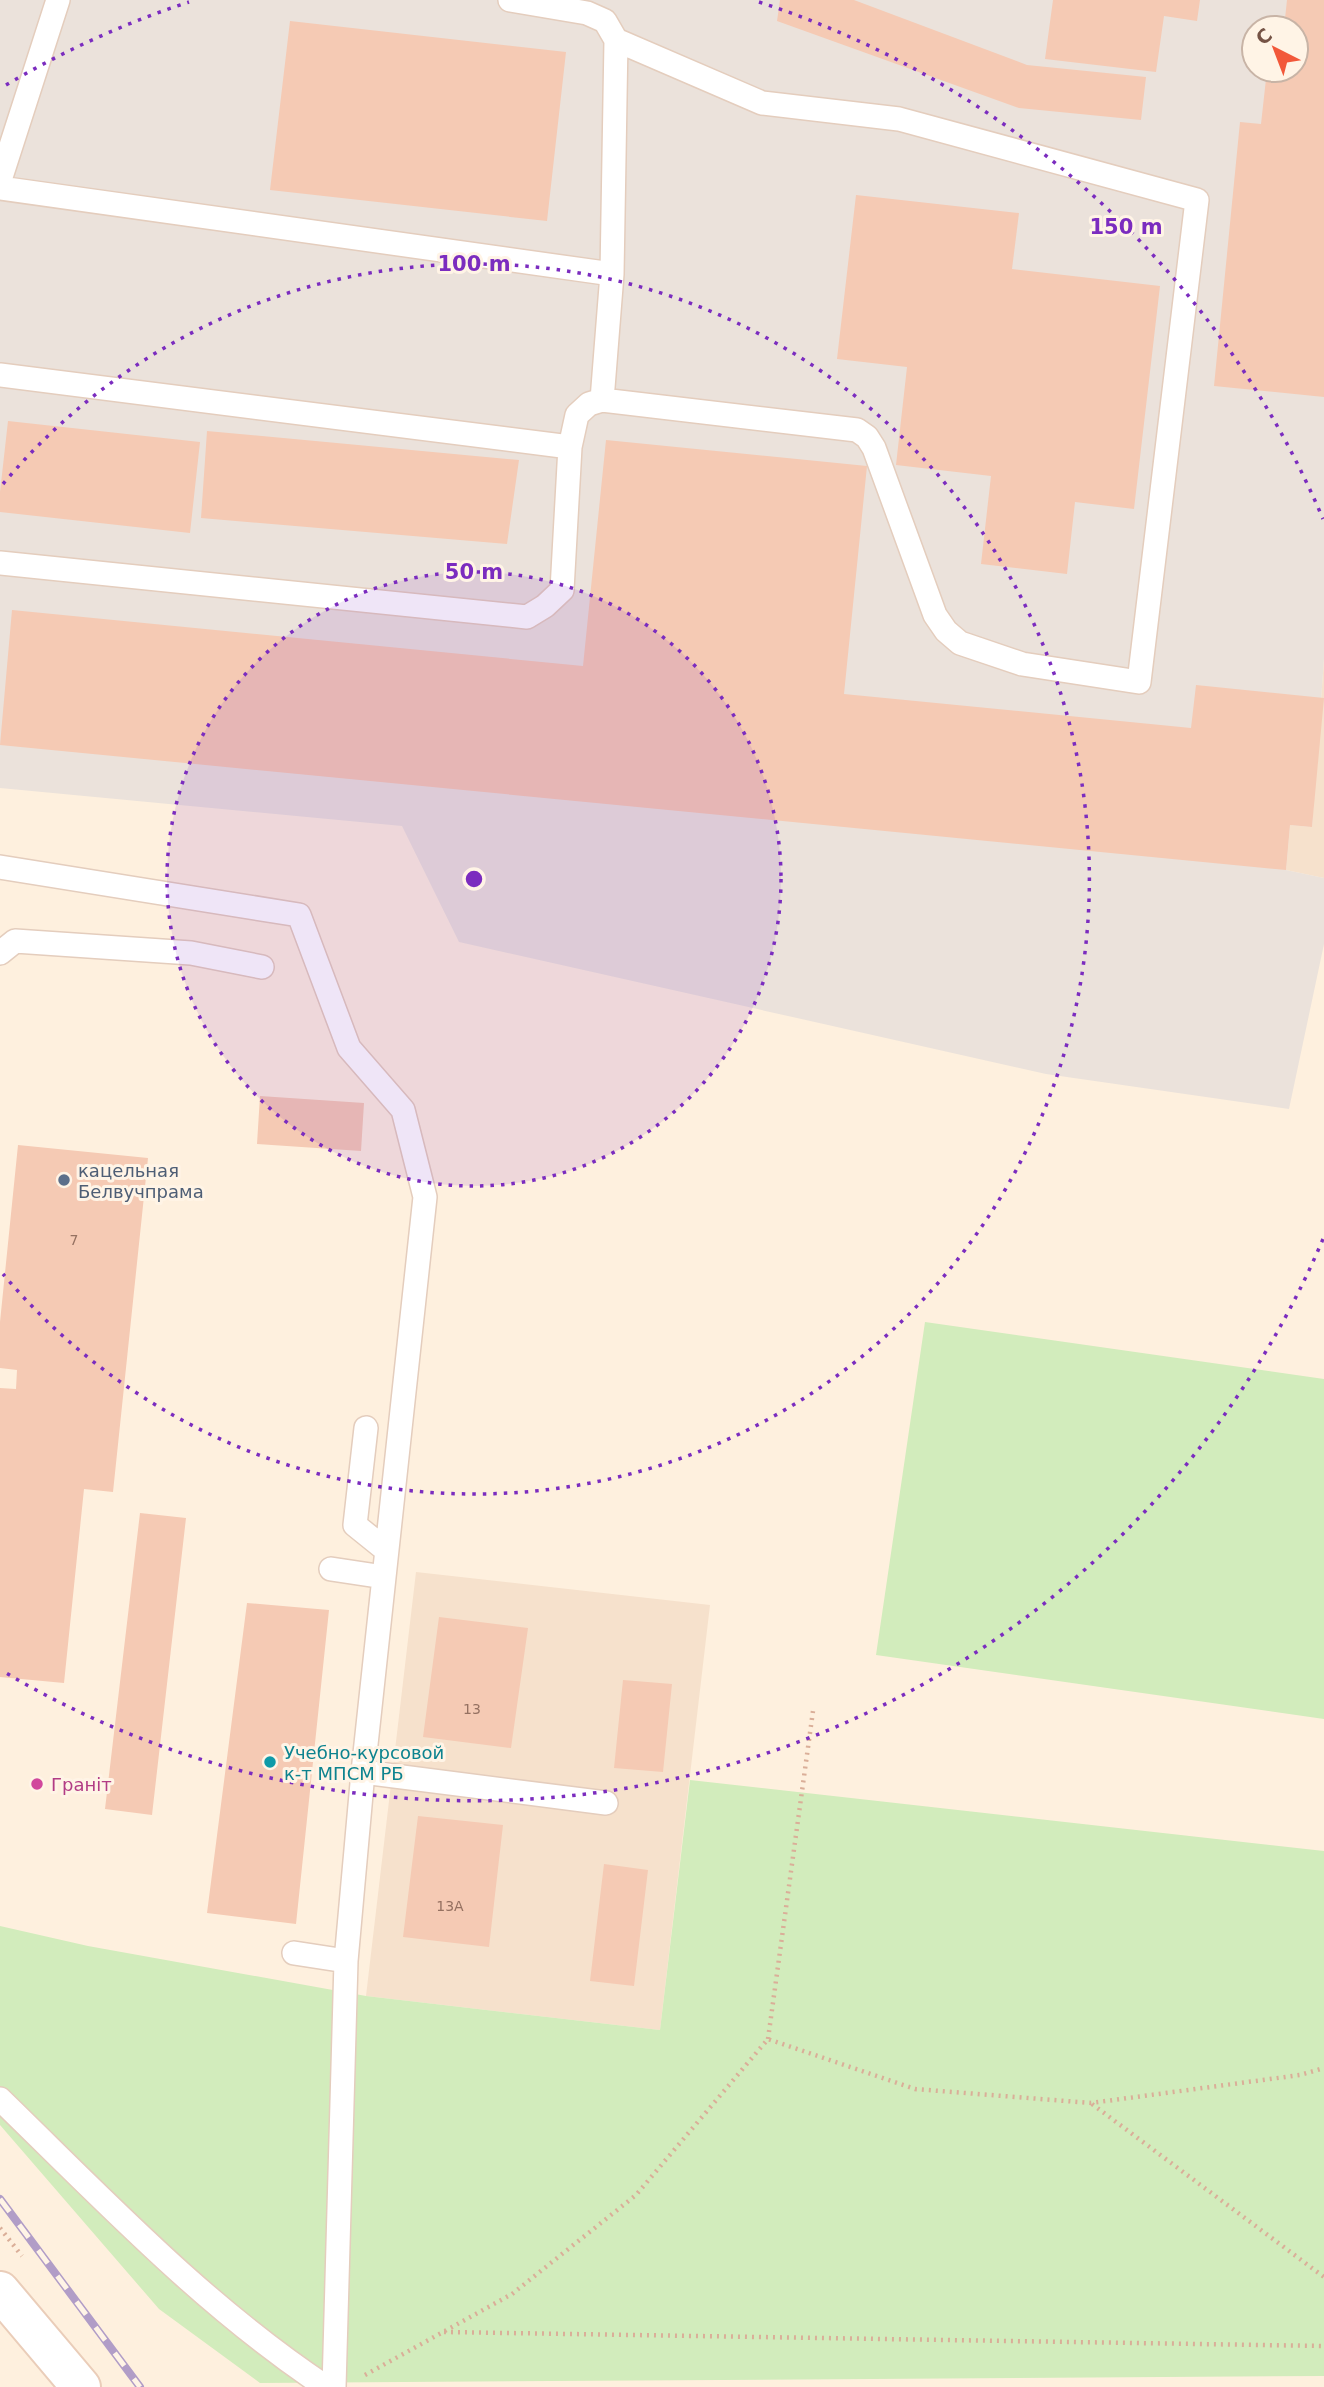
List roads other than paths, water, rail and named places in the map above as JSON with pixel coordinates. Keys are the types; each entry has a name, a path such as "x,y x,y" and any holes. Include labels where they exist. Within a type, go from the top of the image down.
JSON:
{"street":[{"path":"0,2291 81,2387"}],"lane":[{"path":"0,180 58,0"},
{"path":"510,0 587,13 605,21 616,40 612,274 602,400"},
{"path":"0,563 527,617 545,606 562,590 569,447 577,415 589,404 602,400 857,430 867,437 874,448 935,615 946,631 960,643 1022,664 1139,682 1198,200 899,119 762,103 616,40"},
{"path":"0,188 612,274"},
{"path":"0,376 569,447"},
{"path":"0,867 299,915 349,1048 402,1110 425,1197 363,1772 346,1961 344,2384"},
{"path":"0,953 15,942 191,953 262,967"},
{"path":"366,1428 355,1525 386,1550"},
{"path":"331,1569 384,1577"},
{"path":"363,1772 606,1803"},
{"path":"294,1953 346,1961"},
{"path":"0,2099 200,2292 281,2357 326,2387"}],"railway":[{"path":"0,2199 140,2387"}],"place":[{"name":"кацельная Белвучпрама","path":"64,1180"},
{"name":"Учебно-курсовой к-т МПСМ РБ","path":"270,1762"},
{"name":"Граніт","path":"37,1784"}]}
